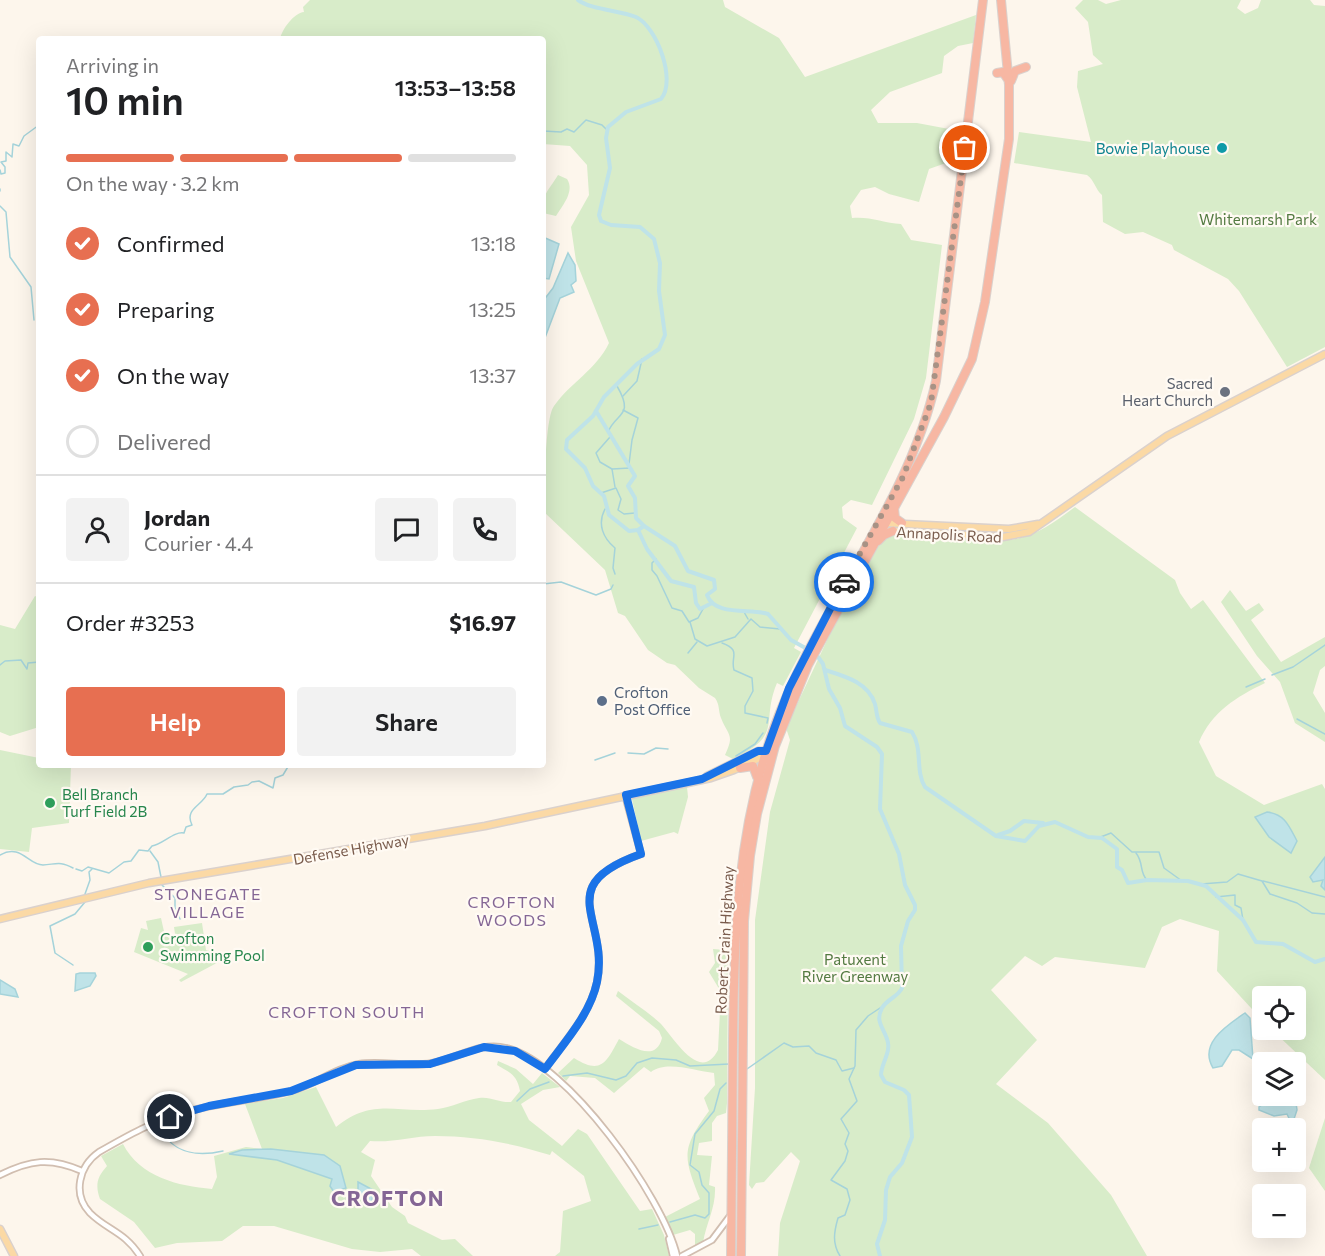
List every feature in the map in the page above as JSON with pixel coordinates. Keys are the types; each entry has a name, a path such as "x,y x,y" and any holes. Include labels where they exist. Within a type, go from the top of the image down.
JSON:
{"highway":[{"path":"859,570 911,459 925,424 936,381 983,0"},
{"path":"817,640 948,410 972,359 986,302 1006,159 1010,152 1017,148 1011,146 1009,139 1009,91 1001,0"},
{"path":"1007,60 1012,68 1026,67 1013,72 1009,91"},
{"path":"997,73 1005,74 1009,91"},
{"path":"894,506 894,517 903,523"},
{"path":"817,640 881,537 893,531"},
{"name":"Robert Crain Highway","path":"731,1256 736,905 746,826 758,779 817,640"},
{"name":"Robert Crain Highway","path":"741,1256 746,894 754,827 768,755 775,746 805,664"},
{"path":"740,768 755,767 758,779"},
{"path":"733,1098 739,1099 742,1120"}],"main road":[{"name":"Annapolis Road","path":"882,524 893,531 1012,537 1038,528 1167,436 1325,354"},
{"name":"Annapolis Road","path":"882,524 1020,529 1038,524 1060,513"},
{"name":"Defense Highway","path":"702,779 758,751 768,755"},
{"name":"Defense Highway","path":"0,919 126,888 485,826 702,779 740,768 768,755"},
{"path":"0,1229 14,1256"}],"street":[{"path":"545,1069 586,1011 595,990 599,961 589,907 593,885 608,868 641,854 626,795"},
{"path":"140,1256 122,1235 94,1216 85,1206 79,1188 82,1171 91,1158 99,1152 170,1117 209,1106 291,1091 356,1065 430,1064 477,1048 494,1046 515,1051 545,1069 575,1096 613,1140 639,1178 666,1230 675,1256"},
{"path":"0,1175 22,1165 42,1160 59,1162 82,1171"},
{"path":"682,1256 712,1239 731,1214"}],"green space":[{"path":"310,0 723,0 725,7 779,38 805,77 976,15 973,43 958,46 944,56 942,73 890,92 871,110 878,123 917,123 949,129 946,163 929,169 919,202 889,194 875,187 861,190 850,206 852,218 901,224 911,240 942,245 926,378 914,419 872,505 851,500 842,507 843,518 857,528 794,648 801,652 783,686 777,683 765,735 749,750 733,759 725,755 730,739 715,698 699,688 675,665 667,663 648,650 625,616 618,613 605,570 546,514 546,456 551,413 561,398 597,361 609,343 576,261 571,227 589,195 587,165 570,146 546,144 546,36 281,36 289,22 296,15 304,12 303,7"},
{"name":"Whitemarsh Park","path":"1083,0 1098,0 1106,4 1121,0 1241,0 1237,8 1245,14 1258,8 1261,0 1310,0 1314,5 1325,6 1325,347 1287,367 1239,291 1228,279 1174,250 1172,245 1143,232 1125,234 1103,222 1102,195 1087,175 1014,163 1019,132 1091,142 1077,87 1078,71 1103,64 1093,55 1088,22 1075,8"},
{"path":"558,175 567,179 569,193 556,216 546,214 547,192"},
{"name":"Patuxent River Greenway","path":"1075,507 1175,580 1180,593 1191,609 1203,600 1265,683 1226,706 1204,731 1199,742 1216,776 1264,805 1322,784 1325,789 1325,1080 1306,1062 1306,1052 1295,1052 1283,1040 1306,1040 1306,986 1252,986 1252,1009 1217,971 1219,931 1180,919 1162,927 1145,968 1055,957 1042,966 1025,956 991,990 1037,1040 996,1084 1048,1123 1111,1195 1147,1256 778,1256 780,1223 800,1161 791,1152 764,1182 756,1183 752,1189 749,1185 755,1088 755,920 770,812 790,740 786,728 829,636 880,543 890,536 899,535 1010,540 1037,532"},
{"path":"1230,590 1246,611 1259,603 1264,610 1251,620 1281,662 1325,637 1325,666 1320,670 1313,693 1325,713 1325,742 1295,723 1280,682 1257,656 1221,602"},
{"path":"36,596 36,728 10,736 0,732 0,625 15,629"},
{"path":"0,750 36,757 36,768 71,768 69,823 32,828 29,852 0,849"},
{"path":"687,787 688,797 678,834 674,832 641,841 632,799"},
{"path":"161,918 165,936 176,940 174,927 202,923 206,950 228,957 181,982 179,980 188,974 134,952 141,928 148,930 146,921"},
{"path":"713,949 725,950 728,954 727,1103 726,1113 717,1116 712,1123 712,1141 699,1143 697,1155 712,1156 709,1185 715,1187 715,1195 703,1243 695,1247 695,1234 690,1230 673,1235 665,1217 700,1199 688,1162 689,1144 709,1111 704,1098 715,1085 714,1073 681,1067 665,1067 651,1072 644,1067 614,1093 595,1078 570,1076 566,1081 558,1073 574,1058 591,1066 602,1064 619,1039 644,1051 655,1050 659,1045 662,1038 659,1031 616,996 618,991 650,1014 695,1060 703,1062 711,1059 718,1050 721,992 709,972 715,963"},
{"path":"498,1061 516,1069 533,1084 542,1073 560,1087 543,1090 521,1104 529,1120 562,1146 578,1129 587,1134 640,1211 652,1209 664,1235 669,1256 555,1256 560,1252 563,1211 591,1201 584,1176 552,1151 550,1155 507,1144 464,1137 427,1136 370,1141 361,1152 375,1160 371,1176 392,1207 405,1216 408,1223 442,1240 455,1239 473,1256 421,1256 412,1249 380,1252 352,1249 274,1226 243,1226 222,1241 177,1243 155,1248 134,1222 100,1199 98,1181 107,1166 101,1156 123,1144 139,1165 161,1178 212,1189 217,1177 214,1156 246,1147 262,1149 245,1104 283,1098 316,1087 336,1127 362,1112 374,1109 438,1109 483,1098 511,1102 520,1091 519,1086 513,1075 497,1065"},
{"path":"1325,1118 1325,1191 1309,1168"}],"water":[{"path":"546,238 559,244 549,279 546,278"},
{"path":"568,253 575,265 576,281 571,285 574,292 560,298 546,335 546,297 553,288"},
{"path":"1267,812 1282,818 1291,830 1297,841 1291,853 1269,837 1255,817"},
{"path":"1325,857 1325,890 1321,886 1323,880 1313,882 1310,877"},
{"path":"95,973 96,976 90,986 75,991 76,974"},
{"path":"0,980 15,989 18,997 0,994"},
{"path":"1245,1013 1250,1018 1252,1058 1239,1050 1232,1050 1222,1066 1213,1068 1209,1059 1209,1051 1223,1029"},
{"path":"1296,1106 1297,1110 1294,1118 1289,1118 1287,1114 1274,1116 1259,1110 1259,1107"},
{"path":"271,1149 324,1155 340,1166 346,1188 334,1192 330,1186 332,1179 277,1160 229,1154 242,1150"},
{"path":"358,1182 373,1190 372,1203 367,1202 358,1193"}],"waterway":[{"path":"578,0 591,6 636,17 651,31 662,54 667,79 661,99 626,112 608,127 606,138 610,168 599,215 601,221 611,225 640,227 654,239 660,263 659,291 665,335 659,349 637,364 604,397 593,416 567,440 566,449 585,468 593,486 604,496 609,515 629,531 638,530 644,526 675,546 688,571 714,580 715,589 707,595 711,602 734,611 768,614 791,640 809,650"},
{"path":"546,131 561,132 567,129 574,132 586,120 602,125 607,130"},
{"path":"0,170 1,174 5,173 5,167 1,162 6,161 6,152 12,157 13,144 19,146 24,136 36,127"},
{"path":"0,206 6,212 10,257 31,287 34,320"},
{"path":"623,396 637,381 642,359"},
{"path":"608,432 624,409 622,396 617,386"},
{"path":"623,410 638,418 629,464"},
{"path":"596,411 635,476 628,486 635,498 636,518 644,526"},
{"path":"610,437 596,453 600,462 612,469 630,468"},
{"path":"612,469 615,487"},
{"path":"601,493 616,488 621,499 618,510 624,514 635,513"},
{"path":"605,509 601,525 607,540 615,548 613,568 615,574"},
{"path":"638,530 647,549 671,581 694,587 696,603 700,609 712,603"},
{"path":"656,559 652,563 652,570 672,608 682,611 689,622 698,618 703,609"},
{"path":"546,584 561,582 596,595 611,589 613,585"},
{"path":"744,612 748,619"},
{"path":"690,622 695,639 707,646 735,637 751,619 760,627 780,629"},
{"path":"688,653 697,642"},
{"path":"722,643 734,651 734,670 752,678 753,691 745,706 745,713 768,718 767,723"},
{"path":"1272,675 1293,667 1325,645"},
{"path":"816,654 823,664 829,689 840,708 845,726 877,747 882,754 880,809 899,854 905,885 915,905 901,946 902,988 884,1005 879,1017 888,1044 881,1075 885,1082 904,1090 909,1095 912,1137 902,1163 890,1177 886,1190 885,1220 877,1244 880,1256"},
{"path":"0,665 5,661 21,660 27,669 28,663 36,662"},
{"path":"825,670 854,681 867,690 872,696 880,723 912,732 917,746 920,774 925,787 996,836 1025,841 1039,826 1055,822 1088,837 1102,838 1117,849 1117,867 1122,870 1128,883 1147,880 1188,881 1206,886 1243,920 1256,942 1283,944 1315,962 1325,959"},
{"path":"1246,687 1265,679"},
{"path":"1297,719 1325,734"},
{"path":"736,756 755,744 763,733"},
{"path":"628,753 644,754 656,748 668,749"},
{"path":"595,760 615,753"},
{"path":"76,869 82,871 88,867 109,873 124,862 131,861 139,850 148,851 152,846 184,833 186,827 192,825 190,820 192,811 207,794 223,794 234,787 259,781 273,788 275,778 283,775 287,768"},
{"path":"998,835 1010,831 1024,821 1043,823"},
{"path":"1098,838 1111,833 1132,852 1159,852 1164,868 1182,881"},
{"path":"150,851 158,862 161,877"},
{"path":"0,855 7,852 19,853 38,864 61,864 73,868"},
{"path":"1136,853 1147,880"},
{"path":"85,894 90,880 89,872 92,869"},
{"path":"1201,884 1227,882 1238,874 1262,881 1270,894 1297,903 1312,913 1325,914"},
{"path":"1263,881 1325,897"},
{"path":"162,885 175,898 175,908 180,919"},
{"path":"1216,897 1235,895 1235,905 1241,908 1243,920"},
{"path":"73,965 55,953 50,926 75,914 85,902"},
{"path":"840,1256 834,1237 838,1218 845,1215 850,1200 847,1189 831,1180 845,1161 848,1151 845,1144 849,1133 841,1119 857,1101 849,1079 855,1066 856,1030 868,1016 883,1006"},
{"path":"747,1069 784,1043 793,1047 809,1046 816,1053 836,1060 842,1071 854,1068"},
{"path":"563,1076 587,1073 616,1080 626,1076 637,1063 652,1058 676,1060 690,1066 729,1064"},
{"path":"517,1101 530,1089 549,1082"},
{"path":"670,1222 695,1215 705,1218 709,1214 709,1193 702,1185 699,1172 690,1165 695,1134 714,1111 720,1089 726,1083"},
{"path":"160,1129 172,1144 187,1152 204,1154 223,1151"},
{"path":"639,1229 658,1225"}],"way so far":[{"path":"844,582 903,477 919,440 931,403 936,381 965,148"}],"place":[{"name":"Bowie Playhouse","path":"1222,148"},
{"name":"Sacred Heart Church","path":"1225,392"},
{"name":"Crofton Post Office","path":"602,701"},
{"name":"Bell Branch Turf Field 2B","path":"50,803"},
{"name":"Crofton Swimming Pool","path":"148,947"}],"district":[{"name":"STONEGATE VILLAGE","path":"208,902"},
{"name":"CROFTON WOODS","path":"512,910"},
{"name":"CROFTON SOUTH","path":"347,1011"},
{"name":"CROFTON","path":"388,1197"}],"route":[{"path":"170,1117 209,1106 291,1091 356,1065 430,1064 454,1058 477,1048 490,1046 515,1051 545,1069 586,1011 595,990 599,961 598,946 589,912 593,885 600,874 608,868 641,854 626,795 702,779 760,750 766,751 789,688 844,582"}]}
